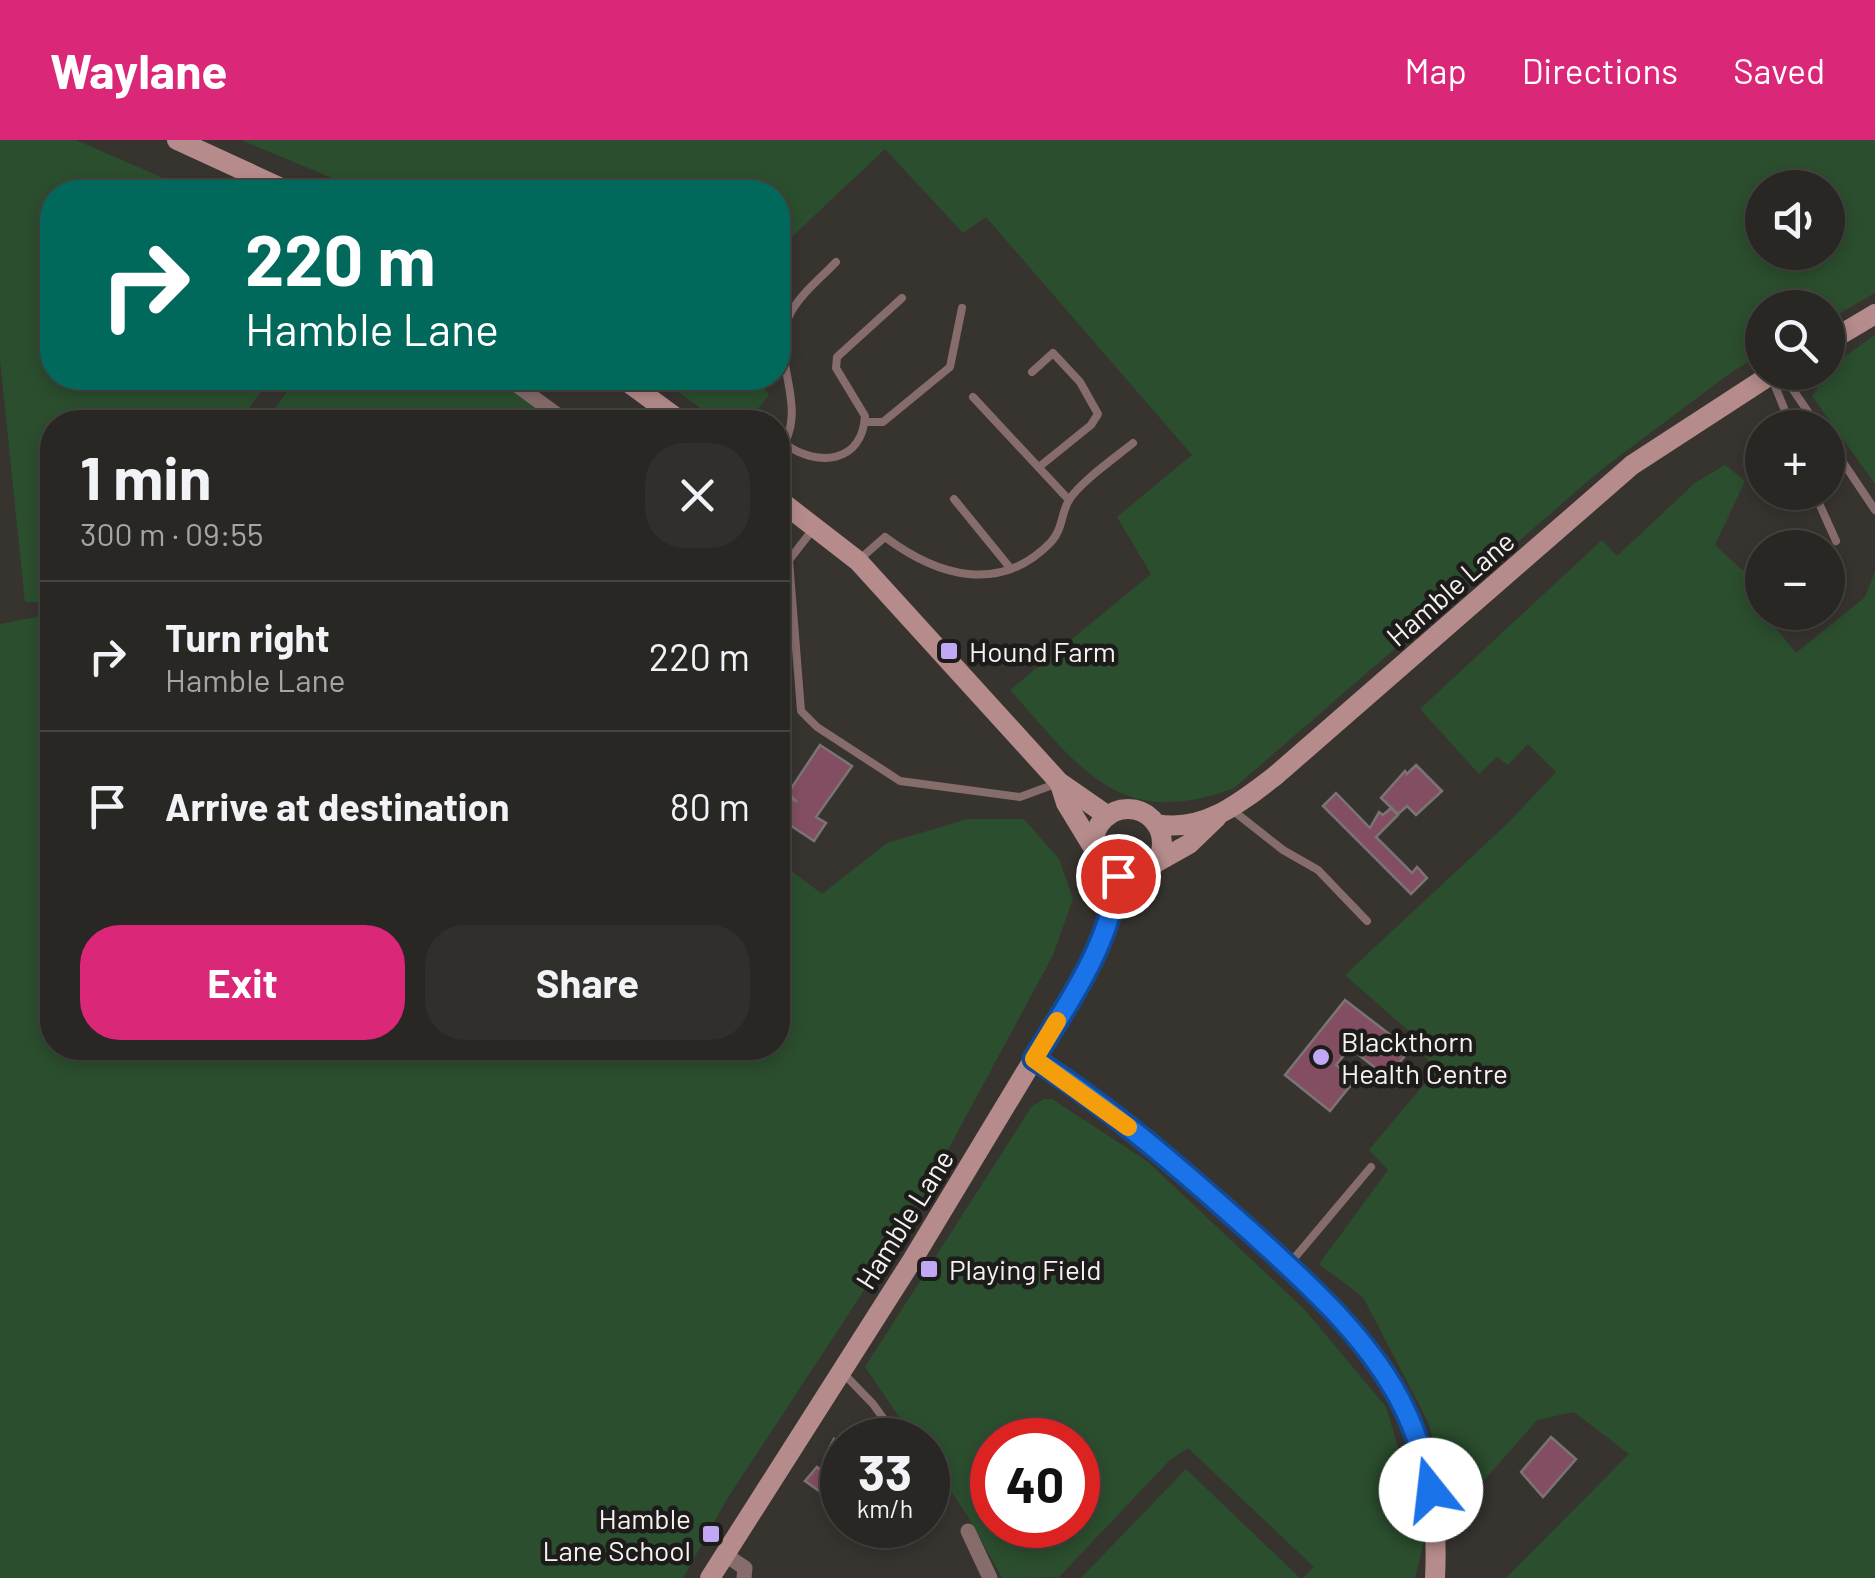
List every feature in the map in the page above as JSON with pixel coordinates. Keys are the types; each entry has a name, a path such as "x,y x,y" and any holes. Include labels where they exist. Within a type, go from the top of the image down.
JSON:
{"main road":[{"path":"177,140 264,180"},
{"path":"1845,332 1875,314"},
{"path":"638,390 666,410"},
{"name":"Hamble Lane","path":"1156,824 1168,826 1225,813 1275,776 1632,465 1749,390"},
{"path":"790,511 858,561 1059,782 1108,816"},
{"path":"1059,782 1066,803 1106,869 1118,876 1144,874 1189,844 1225,813"},
{"path":"1094,849 1098,826 1108,816 1123,809 1135,810 1156,824 1162,839 1157,862"},
{"name":"Hamble Lane","path":"710,1578 842,1372 1096,954 1114,909 1118,876"},
{"path":"1034,1059 1151,1145 1288,1266 1350,1333 1404,1407 1424,1460 1437,1520 1435,1578"}],"street":[{"path":"523,390 551,410"},
{"path":"968,1531 990,1578"},
{"path":"724,1554 745,1568 744,1578"}],"lane":[{"path":"790,316 836,262"},
{"path":"790,448 804,457 834,458 851,448 865,422 862,408 836,368 837,358 902,298"},
{"path":"865,422 883,422 950,366 962,308"},
{"path":"1032,372 1054,353 1080,382 1098,414 1091,425 1039,466"},
{"path":"790,381 794,398 790,416"},
{"path":"1789,390 1805,410"},
{"path":"972,397 1069,500"},
{"path":"858,561 885,537 913,558 954,574 988,578 1053,540 1064,521 1069,500 1133,442"},
{"path":"1845,465 1875,510"},
{"path":"954,499 1011,568"},
{"path":"808,524 790,560 801,712 817,727 900,781 1020,797 1059,782"},
{"path":"1225,813 1318,870 1367,920"},
{"path":"1288,1266 1372,1167"},
{"path":"842,1372 883,1418"}],"green space":[{"path":"0,140 76,140 168,180 40,180 40,390 262,390 248,410 40,410 40,602 25,602 0,360"},
{"path":"241,140 1875,140 1875,293 1845,310 1845,290 1745,290 1745,364 1602,469 1234,788 1194,799 1160,802 1131,797 1106,785 1059,745 1010,690 1151,574 1117,517 1192,455 986,217 963,233 885,149 790,239 790,180 337,180"},
{"path":"1875,335 1875,484 1845,442 1845,410 1822,410 1812,396 1816,390 1845,390 1845,356"},
{"path":"288,390 517,390 547,410 274,410"},
{"path":"675,390 765,390 769,395 757,410 703,410"},
{"path":"1725,465 1745,481 1715,545 1745,570 1745,630 1777,630 1796,653 1824,630 1845,630 1845,613 1865,597 1875,572 1875,1578 1506,1578 1629,1454 1574,1412 1537,1420 1454,1515 1428,1422 1363,1297 1319,1264 1388,1170 1369,1150 1435,1071 1411,1033 1345,975 1508,823 1556,772 1528,744 1508,765 1497,757 1479,774 1420,709 1602,540 1617,556 1695,483"},
{"path":"40,616 40,1060 790,1060 790,870 822,894 887,843 968,819 1024,819 1059,859 1073,899 1053,955 909,1222 727,1499 683,1578 0,1578 0,624"},
{"path":"1052,1099 1147,1161 1305,1310 1386,1407 1425,1538 1415,1578 1303,1578 1314,1567 1188,1448 1170,1460 1100,1534 1100,1418 970,1418 970,1520 950,1490 950,1418 900,1418 865,1367 1032,1106"},
{"path":"1186,1469 1300,1578 1081,1578"},
{"path":"986,1548 1087,1548 1059,1577 1002,1578"}],"building":[{"path":"820,745 852,766 816,817 826,823 814,841 790,825 790,797 797,802 790,790"},
{"path":"1416,765 1442,791 1416,815 1407,806 1398,814 1381,798 1405,771 1407,774"},
{"path":"1336,793 1370,828 1379,812 1383,815 1391,808 1398,815 1376,837 1412,873 1417,867 1427,878 1411,894 1323,806"},
{"name":"Blackthorn Health Centre","path":"1345,1000 1410,1050 1387,1077 1350,1048 1336,1065 1355,1080 1330,1111 1285,1075"},
{"path":"1551,1437 1576,1459 1543,1497 1521,1472"},
{"path":"817,1467 820,1469 820,1492 805,1481"}],"slow traffic":[{"path":"1057,1021 1034,1059 1128,1127"}],"place":[{"name":"Hound Farm","path":"949,651"},
{"name":"Blackthorn Health Centre","path":"1321,1057"},
{"name":"Playing Field","path":"929,1269"},
{"name":"Hamble Lane School","path":"711,1534"}],"route":[{"path":"1118,876 1114,909 1096,954 1034,1059 1151,1145 1330,1308 1404,1407 1431,1490"}]}
